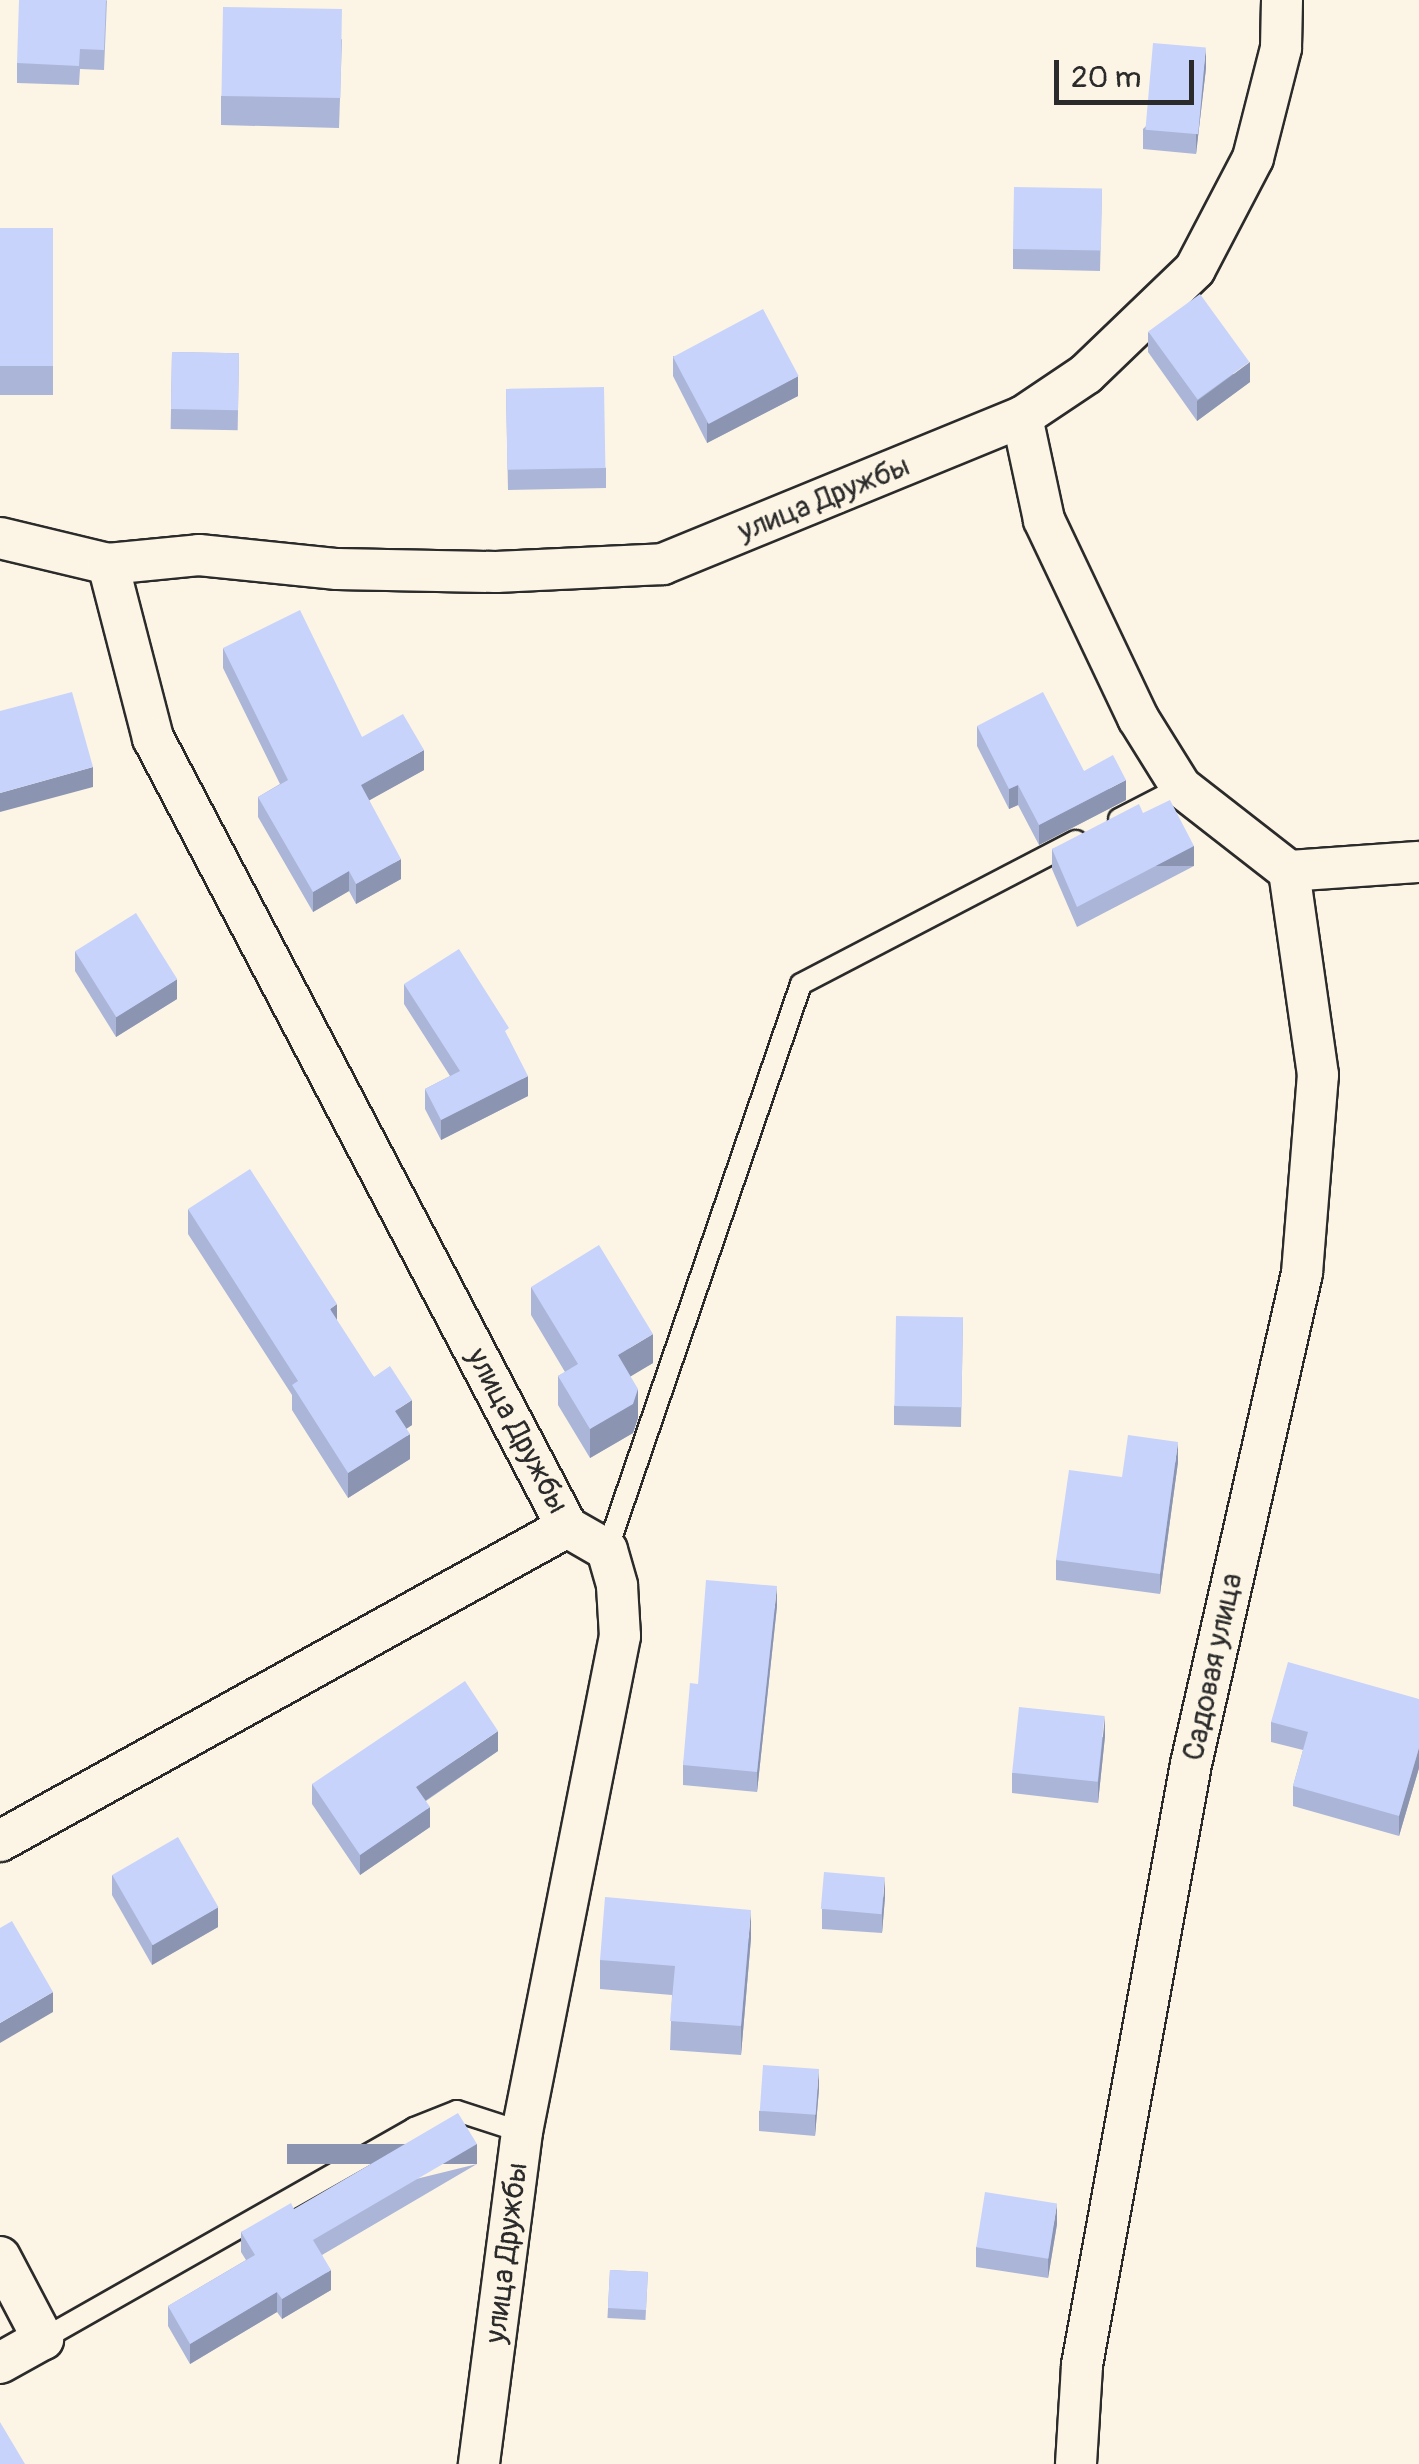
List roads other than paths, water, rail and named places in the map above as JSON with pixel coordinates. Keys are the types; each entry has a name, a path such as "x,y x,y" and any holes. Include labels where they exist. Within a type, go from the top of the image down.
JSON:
{"street":[{"name":"улица Дружбы","path":"0,538 108,564 199,555 337,568 496,572 663,564 1022,417 1086,374 1195,269 1252,158 1282,48 1282,0"},
{"path":"1022,417 1044,520 1138,718 1181,787 1290,871 1419,862"},
{"name":"улица Дружбы","path":"108,564 154,738 567,1527 607,1550 620,1636 522,2132 479,2464"},
{"name":"Садовая улица","path":"1076,2464 1082,2364 1191,1764 1302,1273 1318,1075 1290,871"},
{"path":"0,1841 567,1527"},
{"path":"0,2257 42,2339 0,2363"}],"lane":[{"path":"607,1550 801,984 1181,787"},
{"path":"42,2339 414,2128 457,2112 522,2132"}]}
